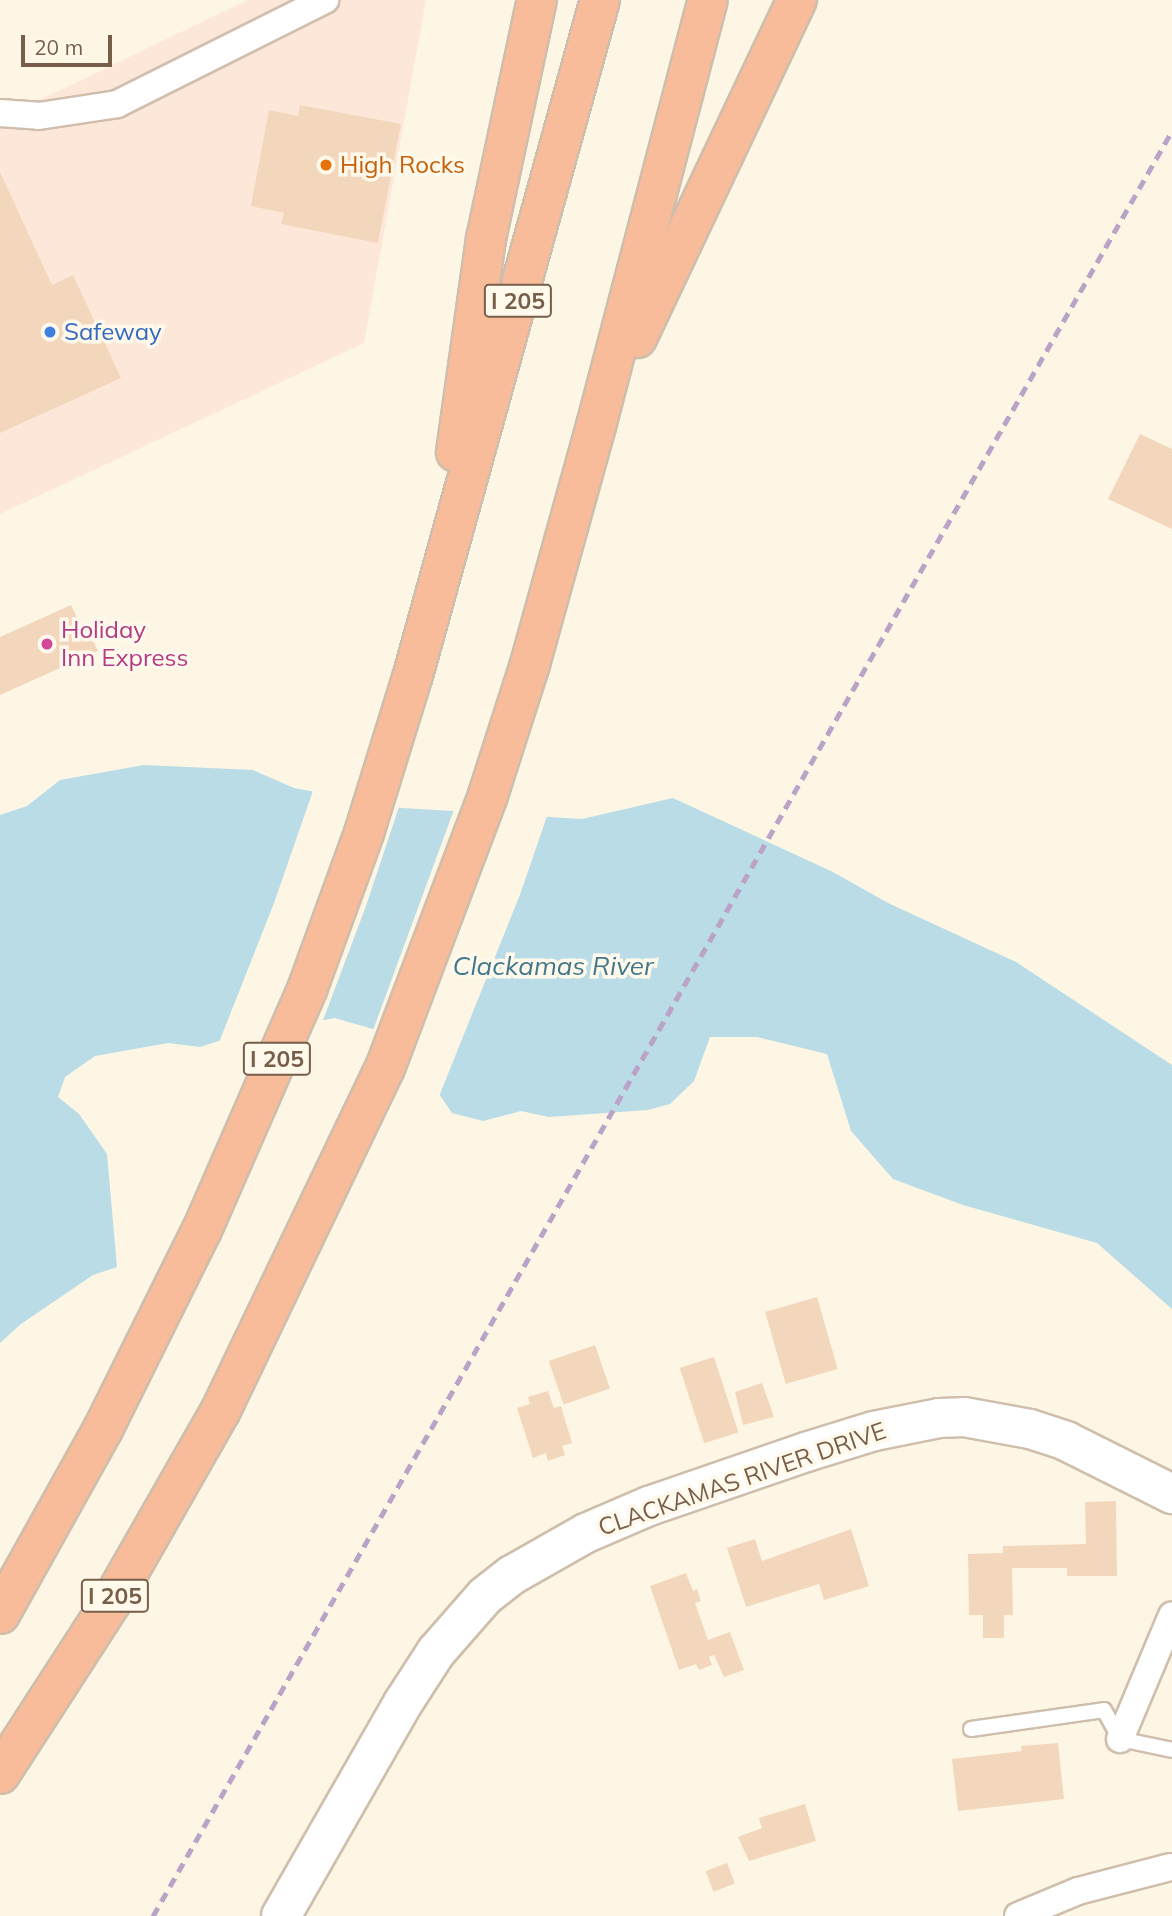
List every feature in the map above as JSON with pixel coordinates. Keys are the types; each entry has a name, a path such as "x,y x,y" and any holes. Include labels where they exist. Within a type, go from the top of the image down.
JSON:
{"highway":[{"path":"434,601 486,239 537,0"},
{"name":"I 205","path":"0,1614 103,1429 202,1230 308,987 364,833 413,675 600,0"},
{"name":"I 205","path":"0,1774 112,1601 220,1412 384,1068 488,795 530,664 596,426 708,0"},
{"path":"596,426 797,0"}],"main road":[{"name":"CLACKAMAS RIVER DRIVE","path":"281,1916 397,1714 436,1652 485,1596 512,1575 586,1533 649,1506 806,1451 874,1431 939,1418 964,1417 1030,1429 1066,1441 1172,1494"}],"street":[{"path":"0,113 39,116 117,104 325,0"},
{"path":"1120,1739 1172,1615"},
{"path":"1018,1916 1091,1887 1170,1867"}],"lane":[{"path":"971,1729 1104,1710 1120,1739 1172,1750"}],"shaded area":[{"path":"248,0 426,0 364,343 0,514 0,119"}],"water":[{"name":"Clackamas River","path":"144,765 253,770 294,788 402,808 582,819 673,798 833,872 888,903 1016,962 1172,1065 1172,1309 1097,1243 963,1205 893,1179 851,1131 827,1054 757,1037 710,1037 694,1081 670,1104 648,1110 549,1117 521,1111 483,1121 452,1113 400,1037 335,1018 231,1037 200,1047 168,1043 95,1056 65,1077 58,1097 79,1114 107,1154 117,1267 93,1275 21,1324 0,1343 0,815 27,806 60,780"}],"pier":[{"path":"314,788 400,804 366,906 322,1023 218,1045 274,903"},
{"path":"455,807 548,813 521,892 438,1099 397,1040 372,1033"}],"building":[{"name":"High Rocks","path":"300,105 401,124 378,243 281,224 284,213 251,206 269,110 298,116"},
{"name":"Safeway","path":"0,172 52,285 73,275 121,378 0,433"},
{"path":"1140,434 1172,449 1172,529 1108,499"},
{"name":"Holiday Inn Express","path":"71,605 85,635 89,633 98,651 0,695 0,637"},
{"path":"817,1297 838,1369 786,1384 765,1312"},
{"path":"595,1345 610,1388 564,1404 549,1361"},
{"path":"714,1357 738,1432 704,1443 680,1368"},
{"path":"762,1383 774,1417 743,1425 735,1392"},
{"path":"548,1391 554,1408 561,1406 572,1443 562,1446 565,1455 548,1461 546,1453 533,1458 517,1408 530,1404 528,1397"},
{"path":"1116,1501 1117,1576 1067,1576 1067,1568 1012,1568 1013,1615 1004,1615 1004,1638 983,1638 983,1615 969,1615 968,1554 1003,1553 1003,1546 1086,1544 1085,1502"},
{"path":"851,1529 869,1586 824,1600 819,1584 746,1607 727,1548 755,1539 762,1561"},
{"path":"686,1573 693,1591 697,1589 701,1601 695,1603 708,1640 730,1632 744,1670 724,1677 714,1655 709,1657 712,1665 699,1670 696,1664 679,1670 650,1586"},
{"path":"1058,1743 1064,1799 958,1811 952,1759 1022,1751 1021,1746"},
{"path":"805,1804 816,1841 749,1861 738,1837 762,1828 759,1818"},
{"path":"727,1863 735,1884 713,1892 706,1871"}],"railway":[{"path":"153,1916 1172,131"}],"place":[{"name":"High Rocks","path":"326,165"},
{"name":"Safeway","path":"50,332"},
{"name":"Holiday Inn Express","path":"47,644"}]}
